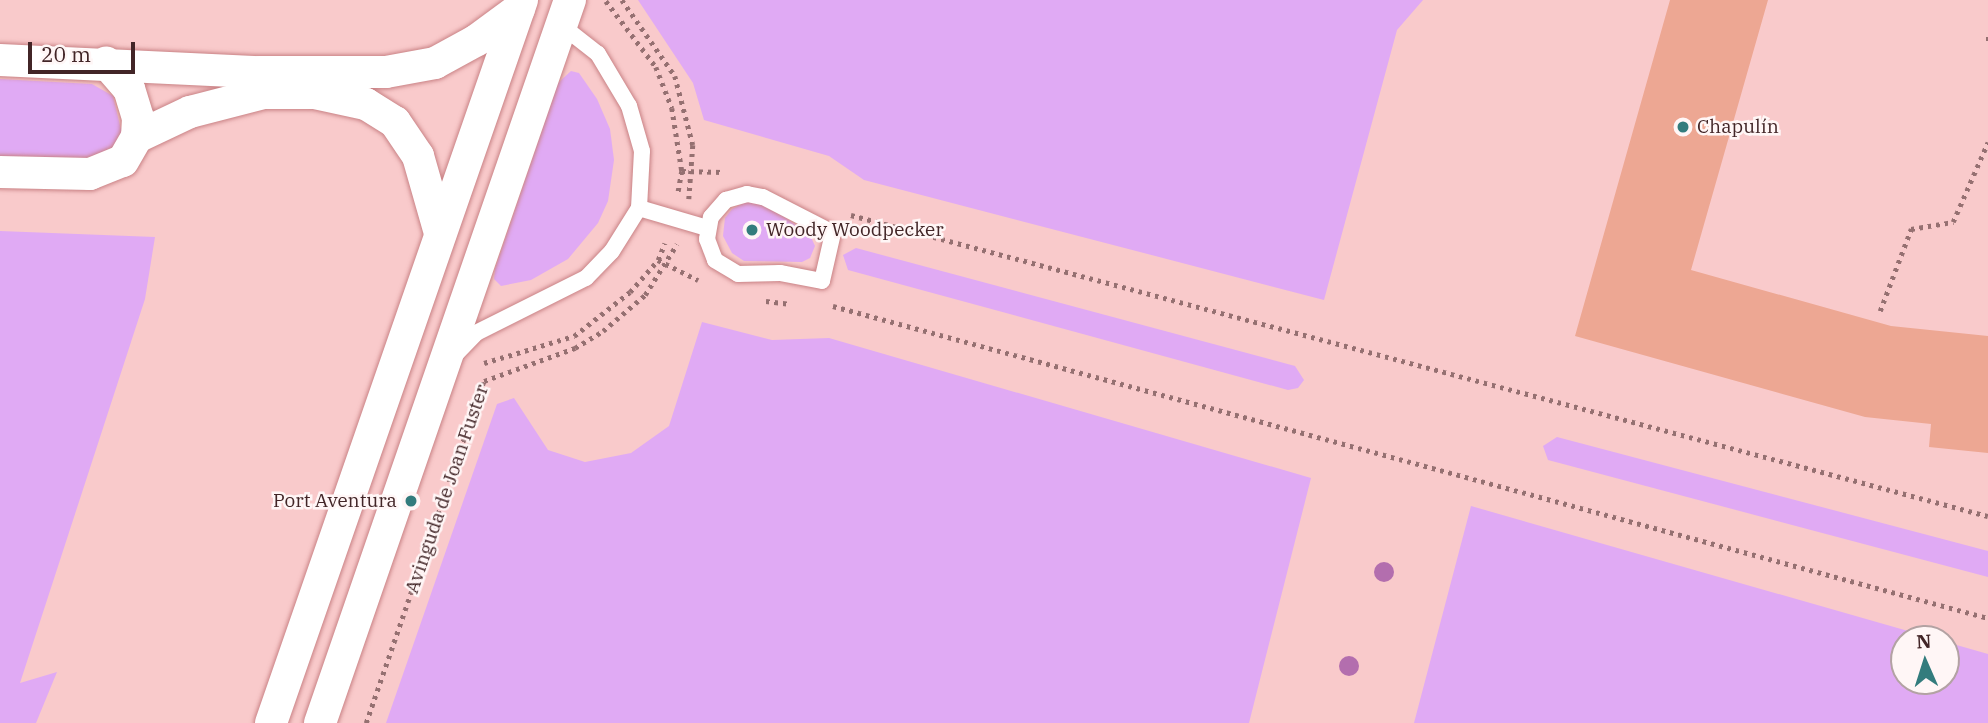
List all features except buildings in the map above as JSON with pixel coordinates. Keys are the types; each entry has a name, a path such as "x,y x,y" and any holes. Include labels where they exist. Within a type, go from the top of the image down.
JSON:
{"street":[{"path":"0,60 260,72 387,72 435,63 477,40 520,5"},
{"path":"271,723 520,5"},
{"path":"320,723 565,12"},
{"path":"106,63 134,100 137,137"},
{"path":"0,172 100,173 123,161 137,137 190,112 264,93 315,93 366,104 395,122 418,156 440,233"}],"lane":[{"path":"438,379 476,333 586,278 611,251 639,208 642,150 629,106 598,54 565,12"},
{"path":"747,194 763,197 833,233 822,281 727,271 709,250 707,228 726,200 747,194"},
{"path":"639,208 707,228"}],"path":[{"name":"Avinguda de Joan Fuster","path":"366,723 484,381 575,348 603,331 645,295 666,265 685,221 692,172 691,135 675,76 622,0"},
{"path":"1880,311 1911,229 1953,222 1988,142"},
{"path":"682,171 729,173"},
{"path":"849,214 1988,516"},
{"path":"659,260 712,284"},
{"path":"761,299 796,304"},
{"path":"819,305 1988,618"}],"shaded area":[{"path":"638,0 1423,0 1397,30 1324,300 864,180 829,156 704,120 693,83"},
{"path":"571,71 579,73 597,99 610,129 614,160 608,201 598,223 568,259 531,280 501,286 494,279 495,269 558,83"},
{"path":"0,79 92,84 113,96 122,134 113,149 95,160 0,161"},
{"path":"748,201 767,205 810,235 815,246 810,258 802,262 744,261 732,253 723,236 725,218 732,209"},
{"path":"0,231 155,237 145,299 20,683 57,672 36,723 0,723"},
{"path":"856,248 1295,366 1304,380 1298,388 1288,390 848,270 843,255"},
{"path":"702,322 772,340 829,338 1311,478 1249,723 386,723 497,404 514,398 548,450 585,462 631,453 669,426"},
{"path":"1557,437 1988,551 1988,577 1548,460 1543,446"},
{"path":"1471,506 1890,626 1890,695 1960,695 1960,646 1988,654 1988,723 1414,723"}],"place":[{"name":"Chapulín","path":"1683,127"},
{"name":"Woody Woodpecker","path":"752,230"},
{"name":"Port Aventura","path":"411,501"}]}
